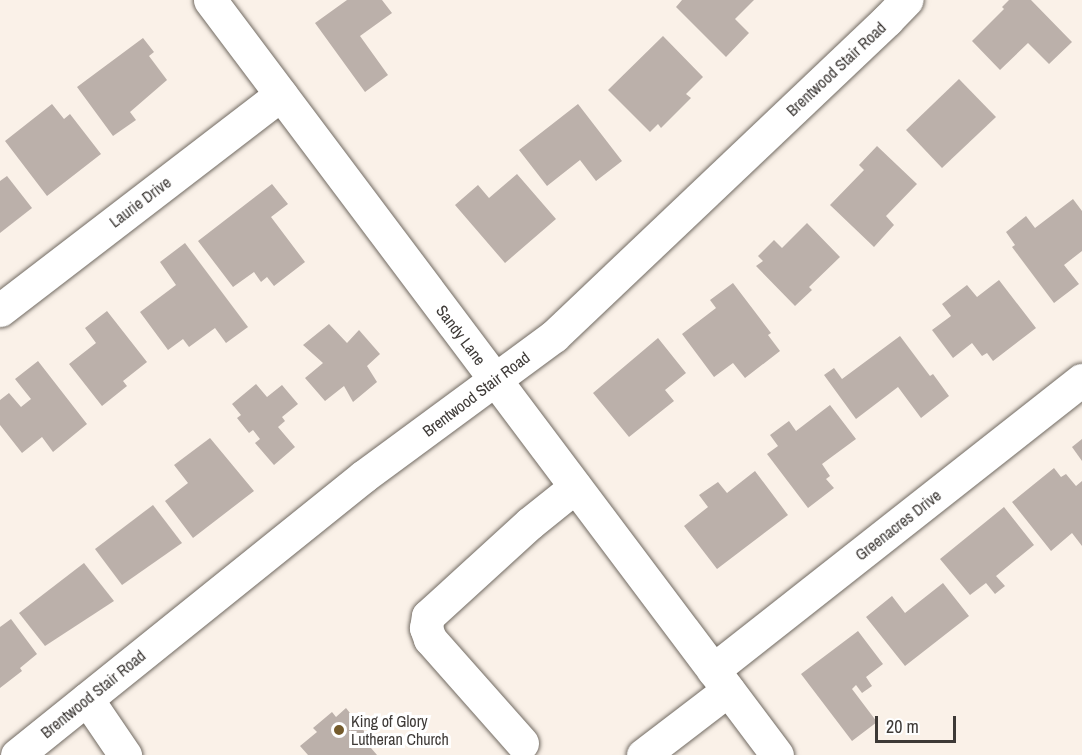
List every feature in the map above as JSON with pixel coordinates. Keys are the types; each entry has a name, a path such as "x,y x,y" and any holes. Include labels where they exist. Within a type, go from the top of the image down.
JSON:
{"street":[{"name":"Brentwood Stair Road","path":"17,755 364,476 554,336 906,0"},
{"name":"Sandy Lane","path":"216,2 281,94 777,755"},
{"name":"Laurie Drive","path":"0,310 281,94"},
{"name":"Greenacres Drive","path":"643,755 721,680 1082,380"},
{"path":"522,743 430,639 426,628 428,616 530,523 575,486"},
{"path":"87,699 125,755"}],"building":[{"path":"347,0 382,0 392,13 360,36 388,75 365,92 315,23"},
{"path":"682,0 754,0 735,19 749,33 726,57 676,7"},
{"path":"1009,0 1031,0 1072,42 1049,64 1028,43 1000,70 972,41 1004,9 1002,7"},
{"path":"663,36 703,77 686,94 691,98 661,128 658,124 650,132 608,90"},
{"path":"143,38 154,52 149,56 167,80 130,112 136,120 113,136 77,87"},
{"path":"959,79 996,117 942,168 906,130"},
{"path":"52,104 64,119 70,114 101,154 47,196 5,141"},
{"path":"578,104 622,161 596,181 580,160 547,186 519,150"},
{"path":"877,146 917,184 886,216 894,225 874,247 830,205 864,170 859,165"},
{"path":"517,174 556,219 505,263 455,205 478,185 489,198"},
{"path":"7,176 32,208 0,233 0,181"},
{"path":"272,184 288,204 271,217 305,262 274,286 267,277 261,282 254,272 233,287 198,241"},
{"path":"1073,199 1082,211 1082,251 1064,265 1079,284 1054,303 1012,247 1015,245 1006,232 1026,216 1035,228"},
{"path":"807,223 840,257 809,287 812,290 795,306 756,266 763,261 758,256 774,240 782,248"},
{"path":"185,243 248,327 226,343 215,328 189,347 183,339 168,350 140,312 176,285 160,262"},
{"path":"999,280 1036,328 993,361 987,353 982,356 972,343 953,358 932,330 951,316 942,304 967,285 977,297"},
{"path":"733,283 771,333 768,335 780,351 745,378 733,363 714,377 682,334 716,308 710,300"},
{"path":"107,311 147,362 123,381 127,386 102,406 69,364 96,343 85,328"},
{"path":"329,324 347,343 359,330 380,354 367,366 377,382 353,402 344,386 325,401 305,378 323,363 303,345"},
{"path":"900,336 930,376 933,374 949,396 921,418 898,387 856,419 824,375 834,368 842,379"},
{"path":"658,338 686,373 665,390 674,401 629,437 593,393"},
{"path":"38,361 87,424 53,452 42,437 22,453 0,425 0,400 9,393 21,407 31,399 15,379"},
{"path":"256,384 267,397 282,385 298,404 282,417 285,421 278,427 295,447 274,465 255,443 260,439 253,430 249,433 237,418 241,415 232,404"},
{"path":"830,405 856,439 822,464 830,476 826,479 834,488 808,508 767,454 778,446 770,435 789,421 796,431"},
{"path":"210,438 254,491 193,538 165,501 188,483 174,465"},
{"path":"1082,439 1082,461 1072,447"},
{"path":"1054,468 1061,477 1066,474 1076,486 1082,481 1082,546 1072,533 1051,551 1012,502"},
{"path":"755,471 788,515 717,569 684,526 708,507 699,495 718,482 727,493"},
{"path":"153,505 182,543 122,585 95,549"},
{"path":"1004,507 1034,545 996,576 1005,586 995,594 986,583 970,595 940,559"},
{"path":"84,563 114,601 45,646 19,613"},
{"path":"943,583 969,616 905,666 866,617 892,596 905,613"},
{"path":"11,619 37,654 20,668 22,671 0,688 0,627"},
{"path":"858,631 883,664 866,677 872,686 862,693 856,685 852,689 877,722 852,741 801,674"},
{"name":"King of Glory Lutheran Church","path":"346,708 375,745 371,748 377,755 308,755 300,746 317,732 313,728 332,712 336,717"}],"place":[{"name":"King of Glory Lutheran Church","path":"339,730"}]}
